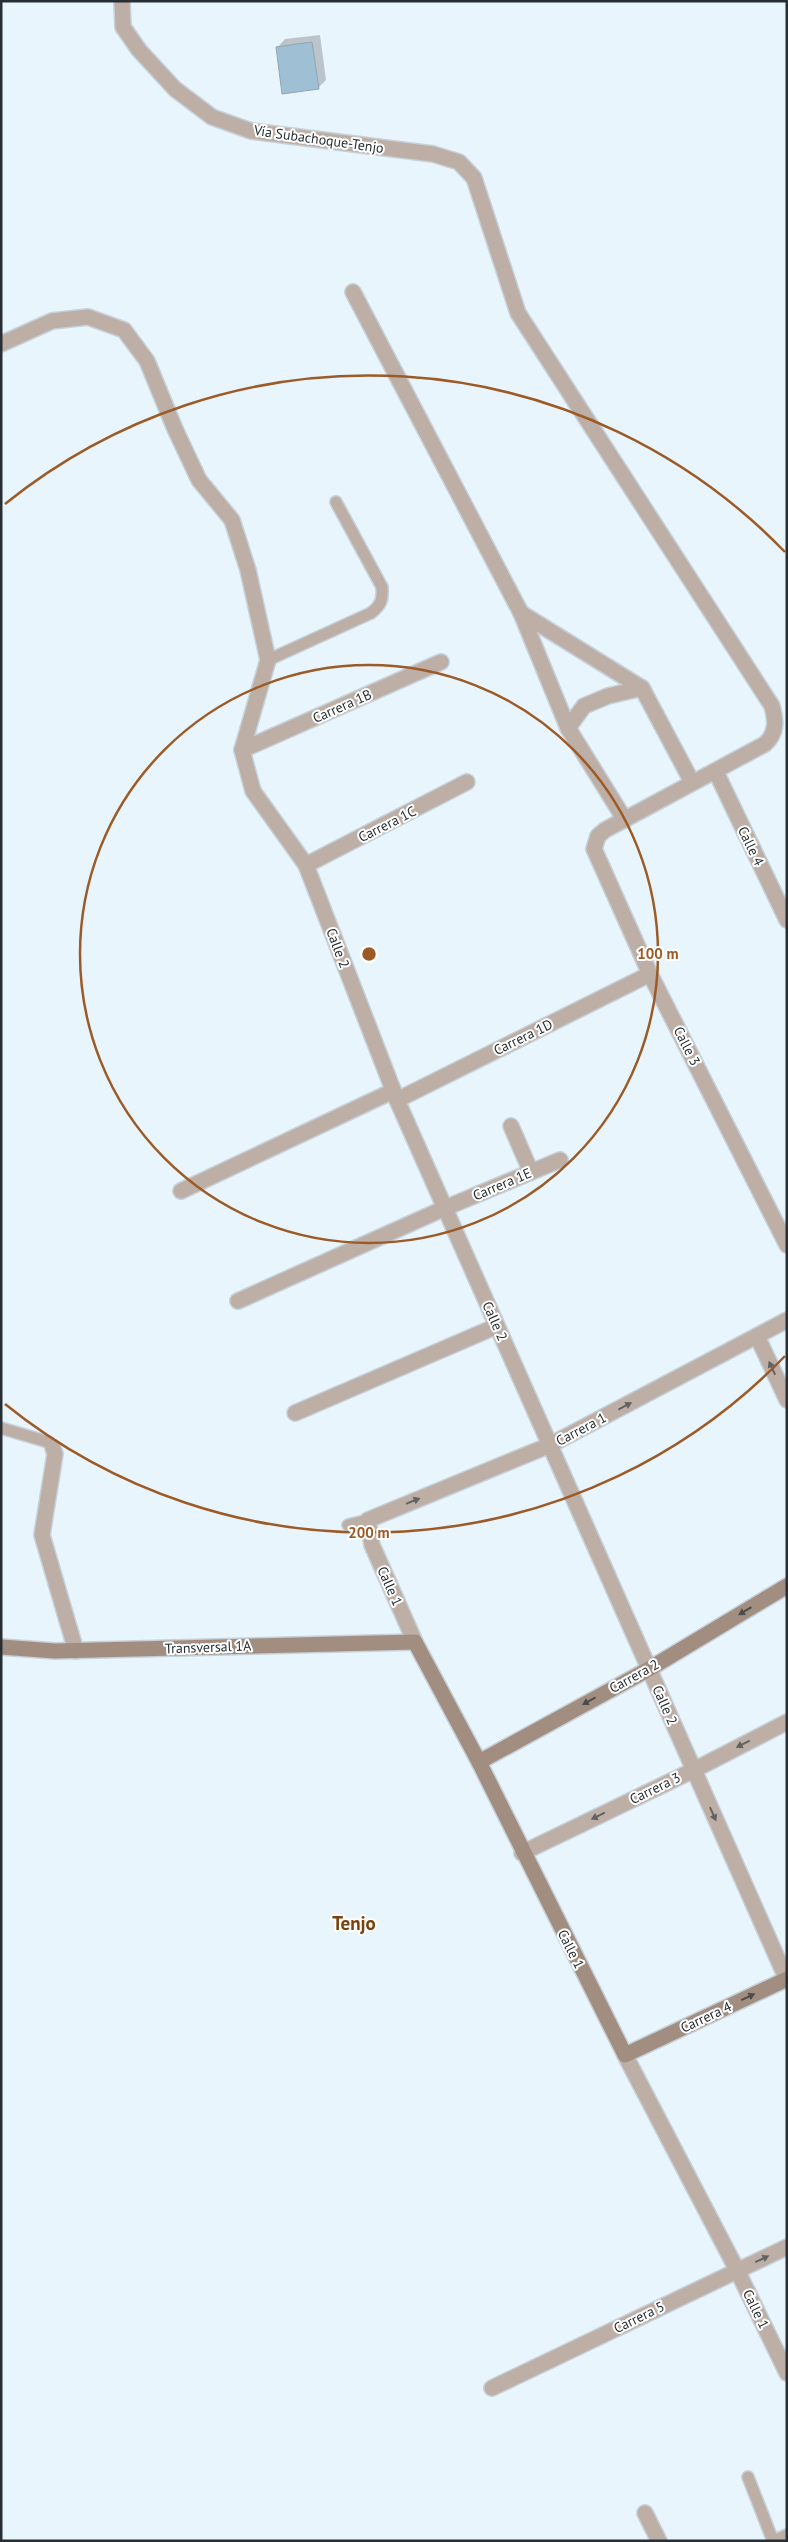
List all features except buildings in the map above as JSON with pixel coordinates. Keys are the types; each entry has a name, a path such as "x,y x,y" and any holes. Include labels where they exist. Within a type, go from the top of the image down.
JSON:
{"main road":[{"name":"Carrera 2","path":"479,1762 649,1669 787,1586"},
{"name":"Transversal 1A","path":"1,1647 76,1650 415,1642"},
{"name":"Calle 1","path":"415,1642 479,1762 522,1853 625,2055"},
{"name":"Carrera 4","path":"625,2055 787,1979"}],"street":[{"name":"Vía Subachoque-Tenjo","path":"122,1 123,27 139,50 175,89 212,117 251,131 433,154 459,162 474,178 518,313 772,706 776,725 773,737 716,772"},
{"path":"353,292 521,613 568,728 625,820 692,782 716,772"},
{"path":"1,344 52,322 88,317 124,330 148,360 175,429 200,480 232,520 248,570 268,660 242,750"},
{"path":"521,613 642,688 692,782"},
{"name":"Carrera 1B","path":"242,750 441,662"},
{"path":"568,728 584,706 608,696 642,688"},
{"name":"Calle 2","path":"242,750 253,791 306,865 395,1095 787,1979"},
{"name":"Calle 4","path":"716,772 787,920"},
{"name":"Carrera 1C","path":"306,865 467,782"},
{"name":"Calle 3","path":"625,820 605,830 598,836 594,844 595,856 650,974 787,1245"},
{"name":"Carrera 1D","path":"181,1191 395,1095 650,974"},
{"path":"511,1126 531,1172"},
{"name":"Carrera 1E","path":"238,1301 445,1208 560,1160"},
{"name":"Carrera 1","path":"368,1520 550,1445 787,1320"},
{"path":"295,1413 497,1326"},
{"path":"758,1336 787,1400"},
{"path":"53,1448 55,1454 42,1535 76,1650"},
{"name":"Calle 1","path":"368,1520 372,1544 415,1642"},
{"name":"Carrera 3","path":"522,1853 694,1770 787,1722"},
{"name":"Calle 1","path":"625,2055 737,2270 787,2373"},
{"name":"Carrera 5","path":"492,2388 787,2247"},
{"path":"646,2512 659,2541"},
{"path":"778,2541 787,2537"}],"lane":[{"path":"268,660 371,613 380,606 382,588 336,502"},
{"path":"1,1428 48,1442 53,1448"},
{"path":"348,1525 368,1520"},
{"path":"748,2477 774,2541"}],"district":[{"name":"Tenjo","path":"354,1923"}]}
